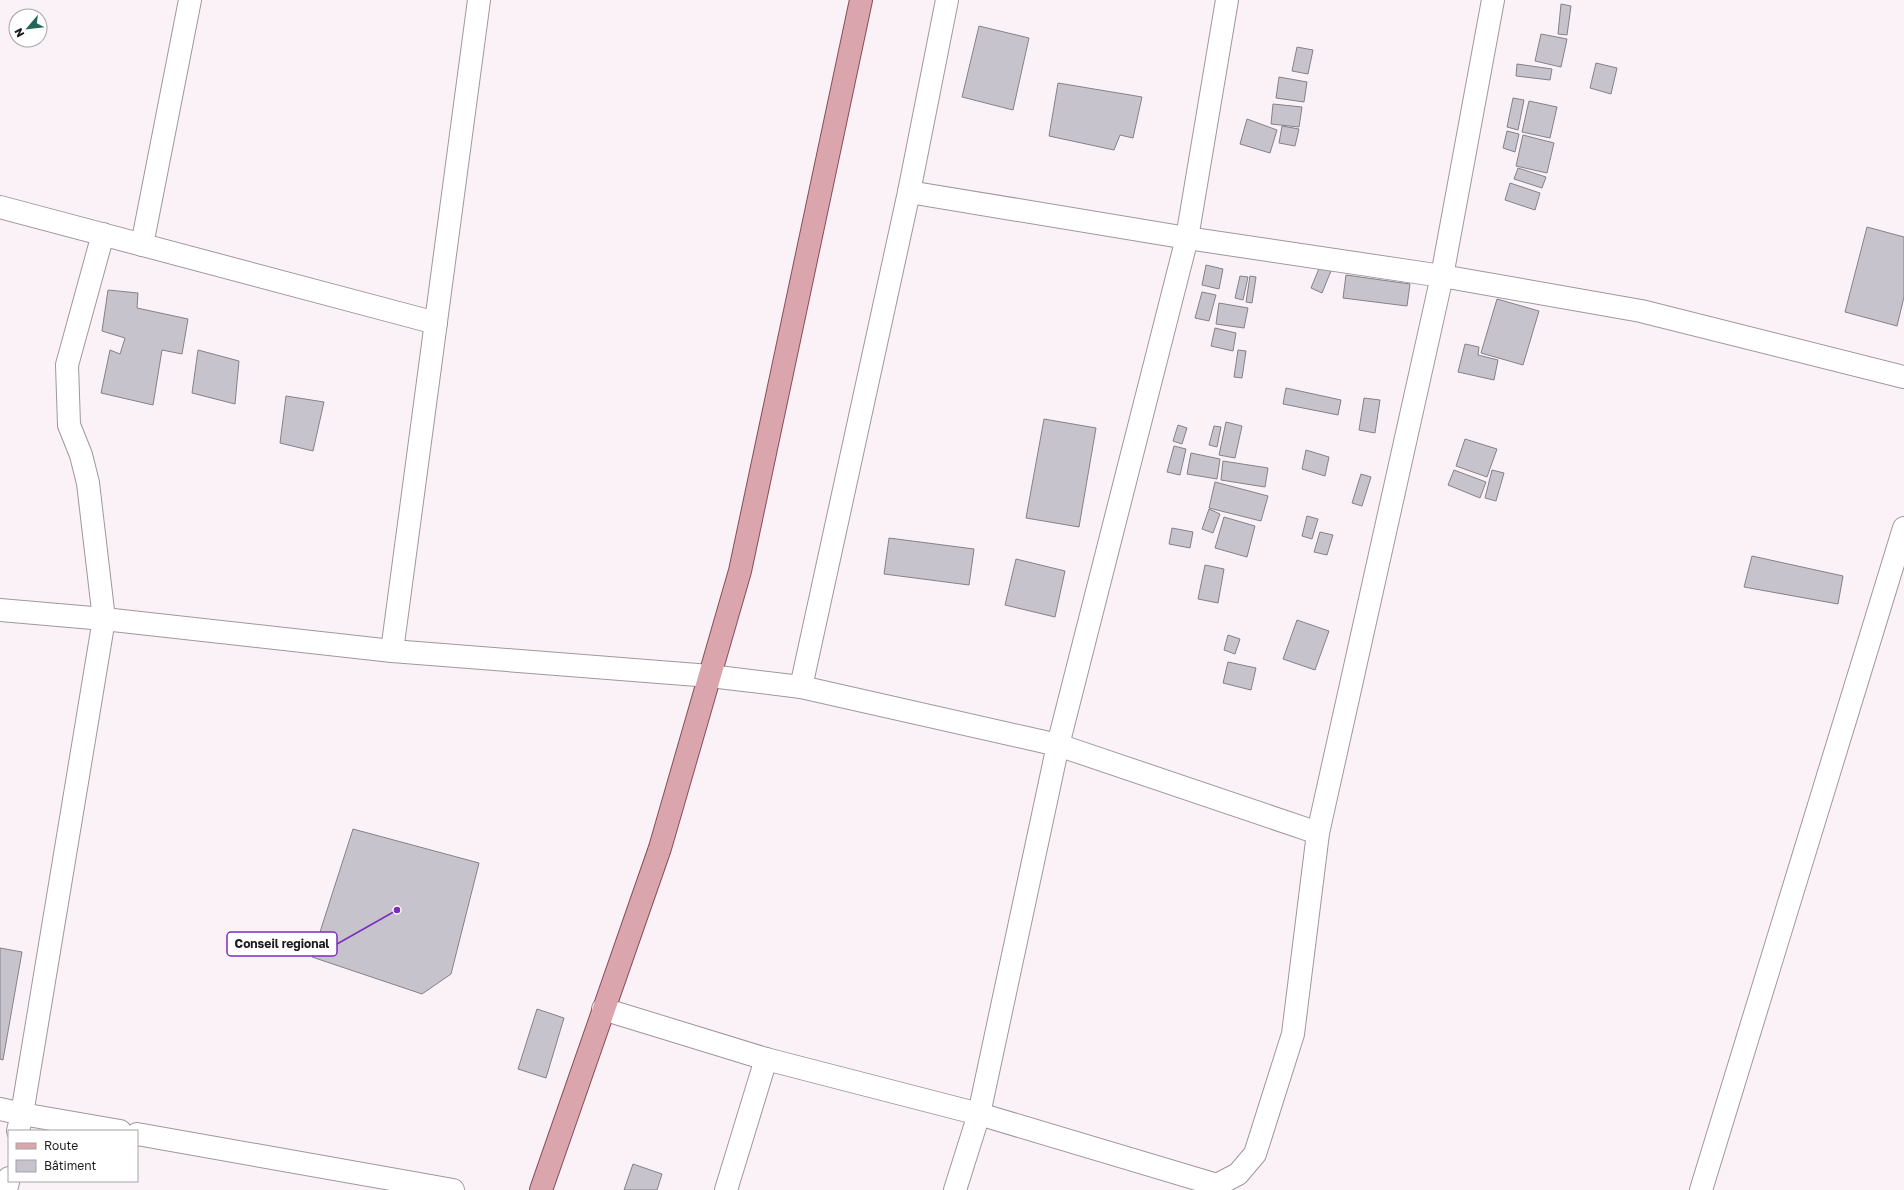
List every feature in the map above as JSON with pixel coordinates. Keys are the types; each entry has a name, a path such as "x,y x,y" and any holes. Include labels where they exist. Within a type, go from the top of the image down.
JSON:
{"main road":[{"path":"541,1190 660,848 740,571 861,0"}],"street":[{"path":"142,245 190,0"},
{"path":"392,652 479,0"},
{"path":"801,687 909,192 947,0"},
{"path":"955,1190 979,1114 1058,745 1187,238 1227,0"},
{"path":"603,1009 766,1059 979,1114 1217,1185 1238,1174 1255,1154 1293,1034 1318,833 1442,276 1493,0"},
{"path":"909,192 1187,238 1442,276 1641,311 1904,377"},
{"path":"0,207 436,323"},
{"path":"20,1122 104,619 88,483 81,456 69,425 67,365 103,234"},
{"path":"1701,1190 1904,528"},
{"path":"0,610 104,619 392,652 710,676 801,687 1058,745 1318,833"},
{"path":"726,1190 766,1059"},
{"path":"0,1109 20,1122 109,1130"},
{"path":"138,1134 453,1190"}],"building":[{"path":"1561,4 1571,6 1567,35 1558,34"},
{"path":"979,26 1029,38 1013,110 962,97"},
{"path":"1541,34 1567,39 1561,67 1535,61"},
{"path":"1297,47 1313,50 1308,74 1292,71"},
{"path":"1596,63 1617,68 1611,94 1590,88"},
{"path":"1517,64 1552,69 1550,80 1516,76"},
{"path":"1279,77 1307,82 1304,102 1276,98"},
{"path":"1058,83 1142,97 1133,138 1120,135 1114,150 1049,136"},
{"path":"1513,98 1524,100 1518,130 1507,127"},
{"path":"1529,101 1557,107 1550,138 1522,132"},
{"path":"1273,104 1302,107 1299,127 1271,124"},
{"path":"1247,119 1277,130 1270,153 1240,144"},
{"path":"1282,126 1299,129 1295,146 1279,143"},
{"path":"1507,131 1519,134 1515,152 1503,148"},
{"path":"1523,135 1554,143 1547,173 1516,166"},
{"path":"1518,168 1546,177 1542,188 1514,179"},
{"path":"1510,183 1540,193 1535,210 1505,200"},
{"path":"1867,227 1904,237 1904,297 1897,326 1845,312"},
{"path":"1206,265 1223,269 1219,289 1202,285"},
{"path":"1320,266 1331,271 1322,293 1311,288"},
{"path":"1346,275 1410,284 1407,306 1343,298"},
{"path":"1240,276 1248,277 1243,300 1235,298"},
{"path":"1250,276 1256,277 1252,303 1246,302"},
{"path":"108,290 138,293 137,308 188,319 182,354 162,350 153,405 101,393 110,350 120,354 125,338 102,331"},
{"path":"1202,292 1216,295 1209,321 1195,318"},
{"path":"1497,299 1539,311 1523,365 1481,353"},
{"path":"1219,303 1248,308 1244,328 1216,324"},
{"path":"1215,328 1236,333 1233,351 1211,346"},
{"path":"1465,344 1479,347 1478,355 1498,360 1494,380 1458,372"},
{"path":"198,350 239,361 235,404 192,393"},
{"path":"1238,350 1246,351 1242,378 1234,377"},
{"path":"1286,388 1341,400 1338,415 1283,404"},
{"path":"286,396 324,402 313,451 280,443"},
{"path":"1364,398 1380,400 1375,433 1359,430"},
{"path":"1044,419 1096,428 1079,527 1026,518"},
{"path":"1226,422 1242,426 1235,458 1219,455"},
{"path":"1178,425 1187,428 1182,444 1173,441"},
{"path":"1214,426 1221,427 1217,447 1209,445"},
{"path":"1465,439 1497,449 1487,477 1456,466"},
{"path":"1174,446 1186,449 1180,475 1167,472"},
{"path":"1306,450 1329,457 1325,476 1302,469"},
{"path":"1191,453 1220,459 1217,479 1187,474"},
{"path":"1223,461 1268,468 1265,487 1221,480"},
{"path":"1454,470 1486,482 1480,498 1448,485"},
{"path":"1492,470 1504,473 1496,501 1485,498"},
{"path":"1361,474 1371,477 1362,506 1352,503"},
{"path":"1215,482 1268,496 1261,521 1209,508"},
{"path":"1209,509 1220,514 1213,533 1202,529"},
{"path":"1307,516 1318,519 1312,539 1302,536"},
{"path":"1224,517 1255,526 1247,557 1215,548"},
{"path":"1172,528 1193,532 1190,548 1169,544"},
{"path":"1320,532 1333,535 1327,555 1314,552"},
{"path":"889,538 974,549 969,585 884,574"},
{"path":"1752,556 1843,576 1838,604 1744,587"},
{"path":"1016,559 1065,571 1055,617 1005,605"},
{"path":"1205,565 1224,569 1218,603 1198,599"},
{"path":"1297,620 1329,631 1315,670 1283,659"},
{"path":"1228,635 1240,639 1235,654 1224,650"},
{"path":"1228,662 1256,668 1251,690 1223,683"},
{"path":"353,829 479,863 451,974 422,994 312,957"},
{"path":"0,948 22,952 3,1060 0,1059"},
{"path":"537,1009 564,1018 546,1078 518,1069"},
{"path":"633,1164 662,1174 657,1190 624,1190"}],"place":[{"name":"Conseil regional","path":"397,910"}]}
